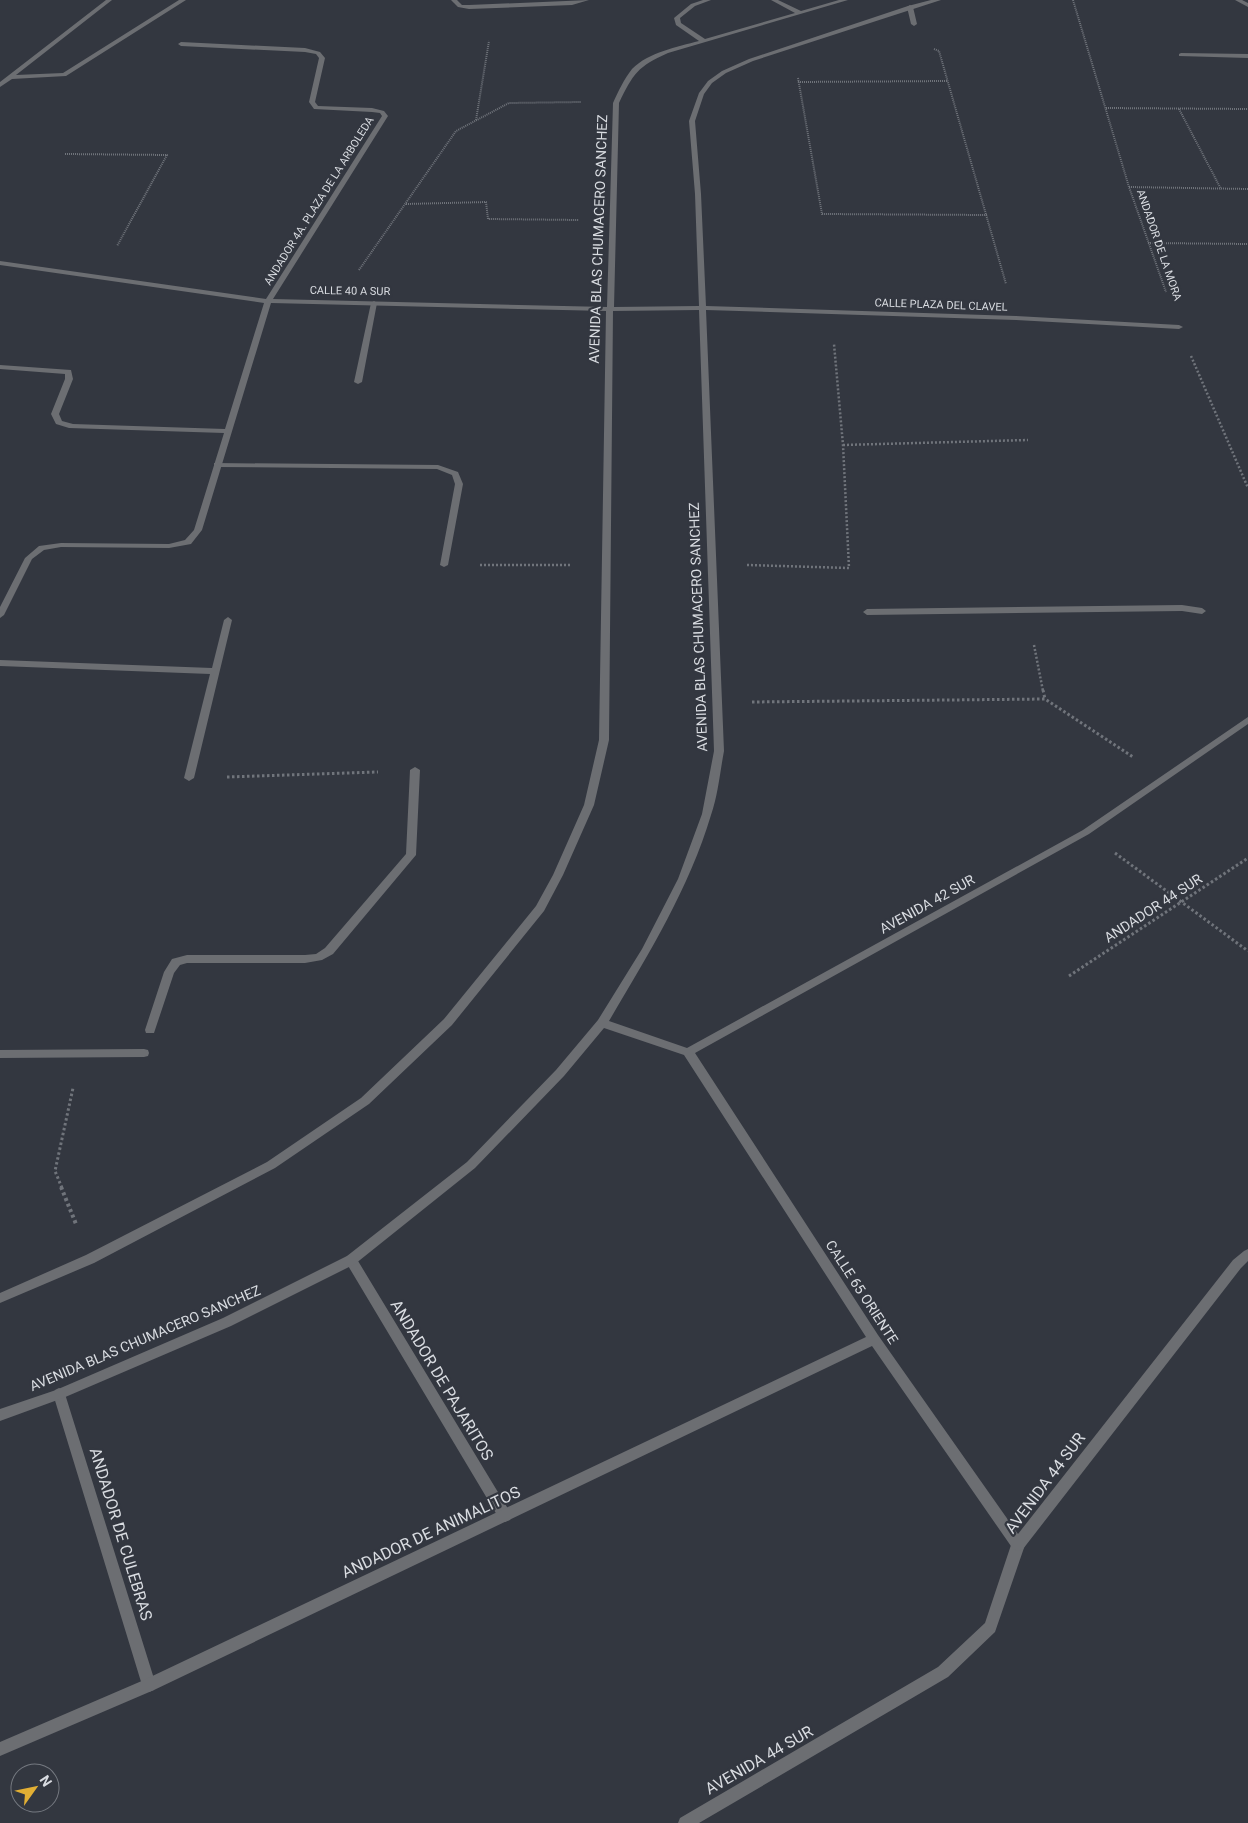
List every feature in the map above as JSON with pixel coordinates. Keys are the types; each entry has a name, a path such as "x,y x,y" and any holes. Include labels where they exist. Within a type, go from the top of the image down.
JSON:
{"street":[{"path":"0,85 109,0"},
{"path":"10,77 64,74 183,0"},
{"path":"454,0 460,6 469,7 585,1"},
{"path":"704,40 678,24 677,18 693,5 708,0"},
{"path":"774,0 800,13"},
{"name":"AVENIDA BLAS CHUMACERO SANCHEZ","path":"0,1298 90,1259 271,1166 365,1101 448,1022 540,908 558,875 589,805 604,740 610,309 616,103 629,74 644,62 666,52 845,0"},
{"name":"AVENIDA BLAS CHUMACERO SANCHEZ","path":"0,1415 59,1394 226,1322 351,1260 471,1165 560,1073 602,1024 646,950 683,879 707,814 719,752 698,194 692,121 706,88 724,72 751,60 910,7 938,0"},
{"path":"1238,0 1248,5"},
{"path":"910,7 914,24"},
{"name":"ANDADOR 4A. PLAZA DE LA ARBOLEDA","path":"181,44 306,50 318,53 322,58 312,102 316,108 372,110 382,112 385,116 268,301"},
{"path":"1181,55 1248,56"},
{"name":"CALLE 40 A SUR","path":"0,263 268,301 610,309 702,308"},
{"path":"0,613 29,558 42,548 61,544 169,546 188,542 198,530 268,301"},
{"path":"358,382 374,303"},
{"name":"CALLE PLAZA DEL CLAVEL","path":"702,308 1016,318 1179,327"},
{"path":"0,367 68,372 69,379 55,414 59,422 72,426 228,431"},
{"path":"217,465 438,467 455,474 459,484 444,565"},
{"path":"868,612 1182,608 1202,611"},
{"path":"189,778 228,620"},
{"path":"0,663 215,671"},
{"name":"AVENIDA 42 SUR","path":"688,1052 1086,832 1248,720"},
{"path":"150,1030 169,972 176,962 188,960 304,960 318,957 329,951 411,855 416,770"},
{"path":"602,1024 688,1052"},
{"name":"CALLE 65 ORIENTE","path":"688,1052 874,1339 1018,1545"},
{"path":"0,1054 144,1053"},
{"name":"AVENIDA 44 SUR","path":"685,1823 943,1672 990,1627 1018,1545 1237,1264 1248,1254"},
{"name":"ANDADOR DE PAJARITOS","path":"351,1260 505,1516"},
{"name":"ANDADOR DE ANIMALITOS","path":"0,1749 149,1685 874,1339"},
{"name":"ANDADOR DE CULEBRAS","path":"59,1394 149,1685"}],"path":[{"name":"ANDADOR DE LA MORA","path":"1073,0 1148,243 1179,327 1248,488"},
{"path":"914,24 917,40 940,51 1016,318"},
{"path":"476,121 489,41"},
{"path":"947,81 798,82 822,214 987,215"},
{"path":"336,302 456,132 509,103 616,103"},
{"path":"1106,108 1248,109"},
{"path":"1179,108 1221,189"},
{"path":"64,154 167,155 100,276"},
{"path":"1130,186 1248,189"},
{"path":"405,204 486,202 488,219 612,220"},
{"path":"1148,243 1248,244"},
{"path":"711,564 849,568 843,445 831,313"},
{"path":"843,445 1028,440"},
{"path":"444,565 607,564"},
{"path":"1040,672 1045,698"},
{"path":"716,702 1045,698 1166,778"},
{"path":"189,778 416,770"},
{"path":"1086,832 1248,951"},
{"name":"ANDADOR 44 SUR","path":"1069,976 1248,858"},
{"path":"76,1078 55,1171 90,1259"}]}
